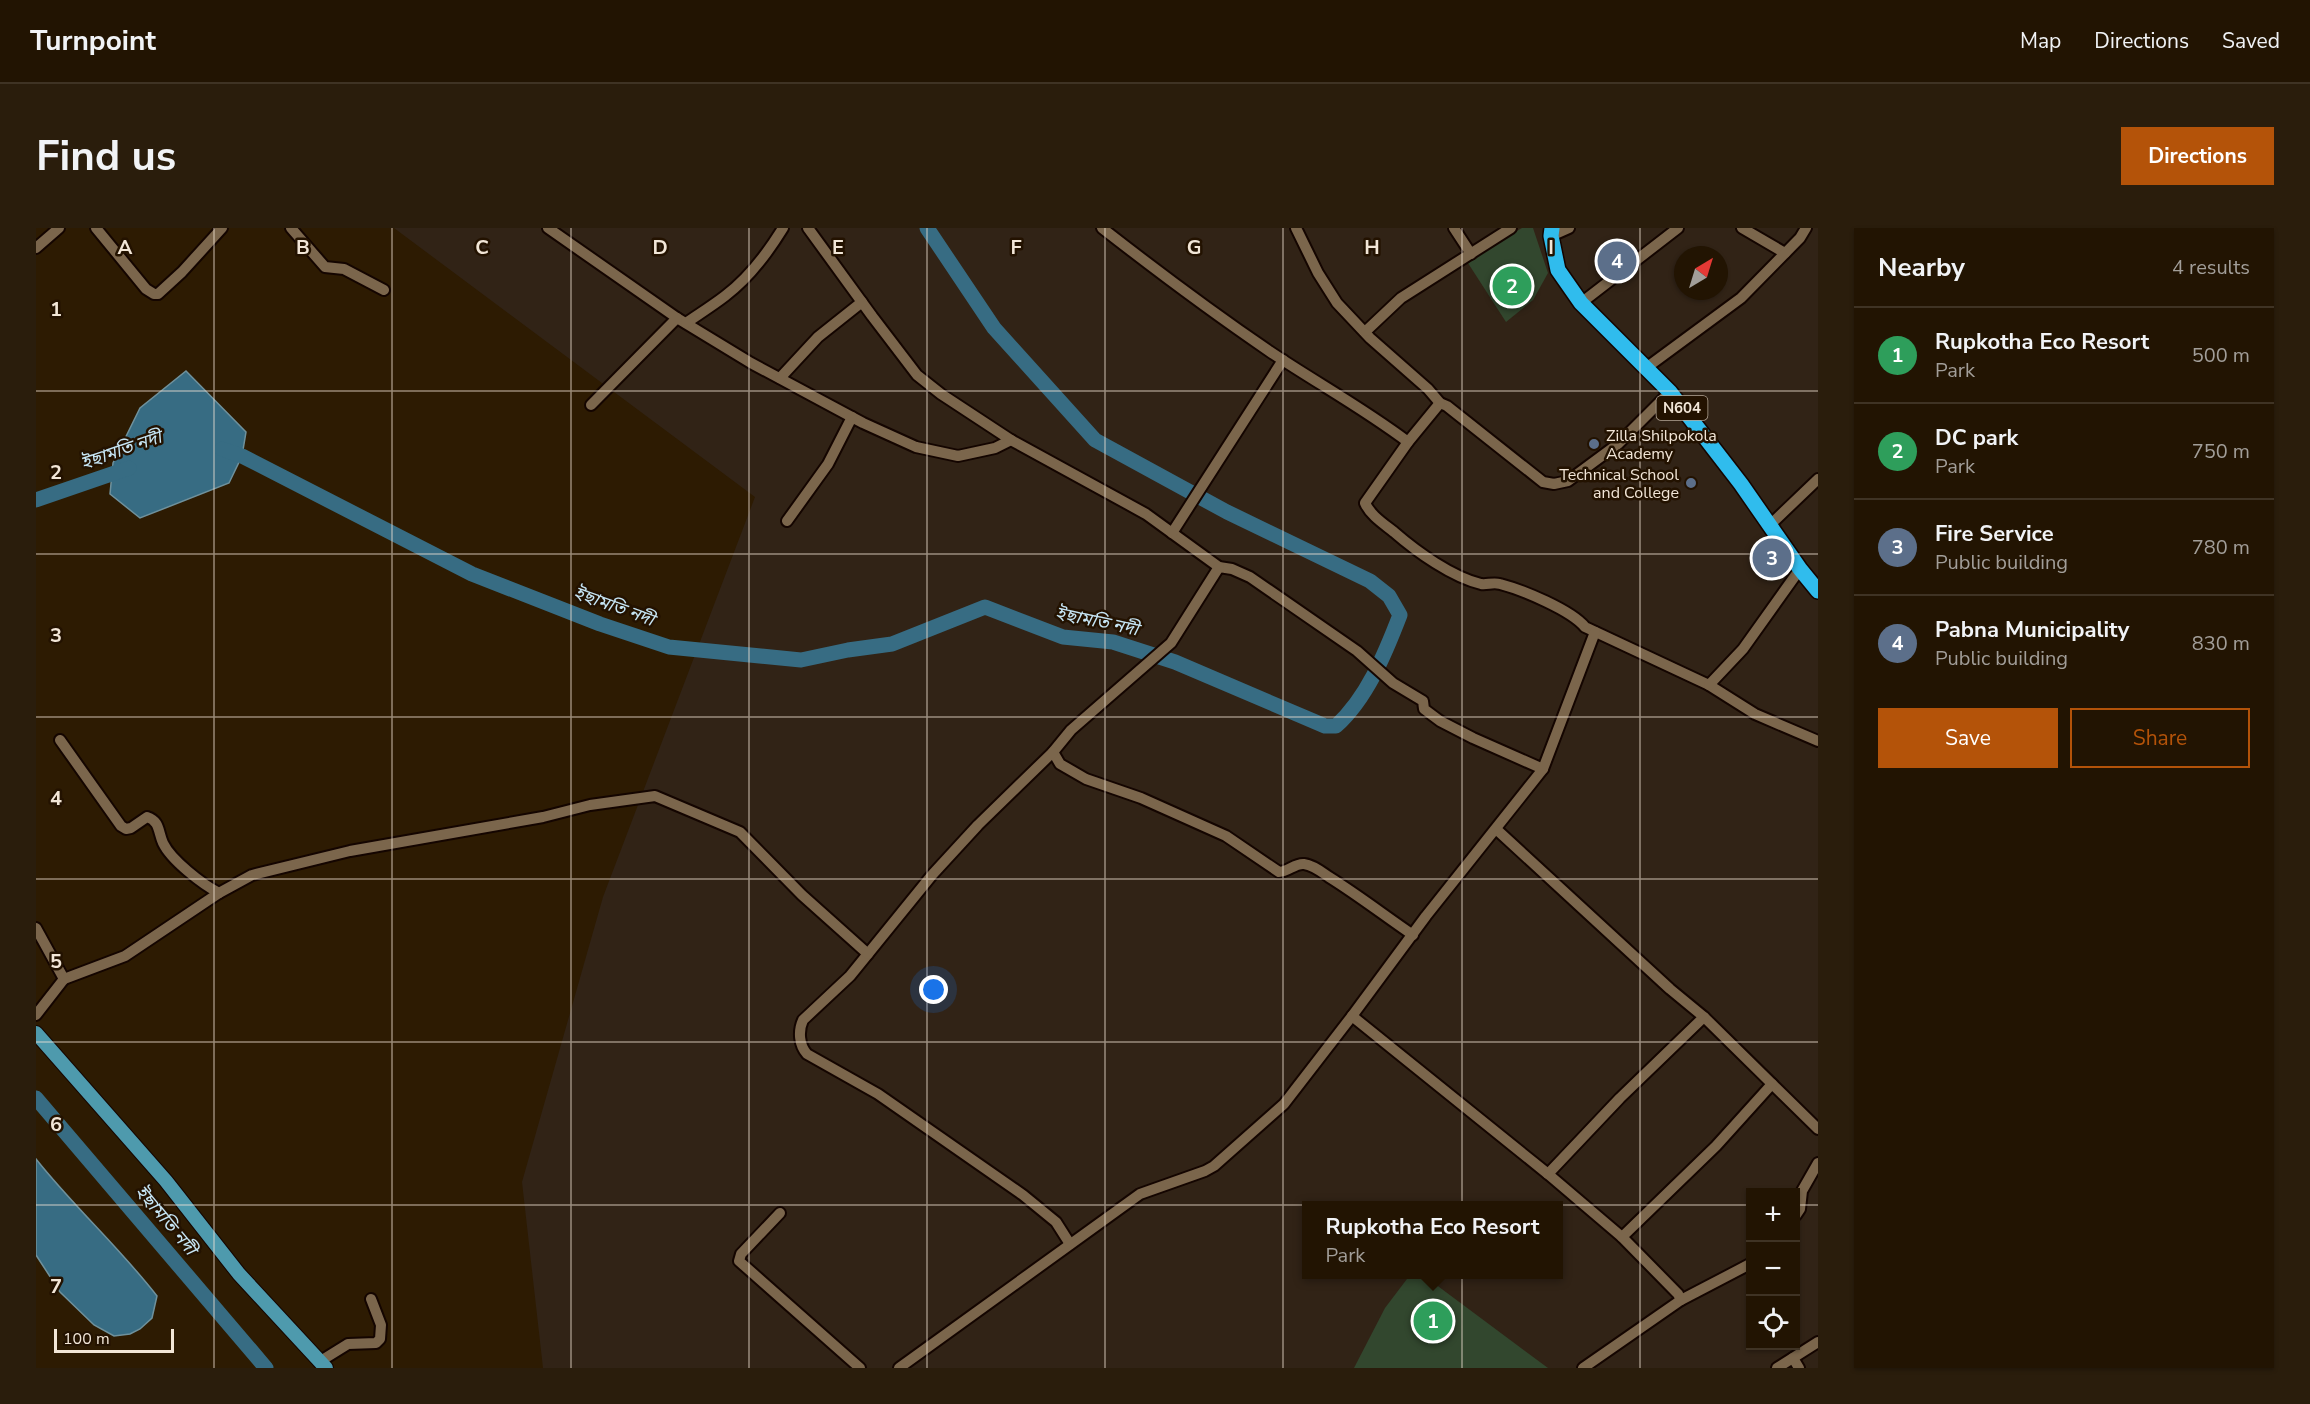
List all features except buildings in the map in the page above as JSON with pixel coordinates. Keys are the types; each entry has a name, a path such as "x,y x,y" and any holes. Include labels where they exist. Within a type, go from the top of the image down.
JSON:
{"highway":[{"name":"N604","path":"1551,232 1558,270 1581,303 1670,392 1741,484 1818,591"}],"main road":[{"path":"36,1033 166,1181 239,1274 323,1365"}],"street":[{"path":"36,248 59,228"},
{"path":"96,228 146,289 154,294 158,294 182,272 222,228"},
{"path":"291,228 325,267 344,269 384,290"},
{"path":"548,228 592,261 681,320 852,417 916,447 958,456 995,448 1011,440"},
{"path":"591,405 681,320 726,296 744,280 763,260 783,228"},
{"path":"1102,228 1185,293 1408,442"},
{"path":"1296,228 1336,303 1366,331 1370,338 1428,389 1440,403 1447,406 1543,482 1568,481 1618,444 1670,392"},
{"path":"1454,228 1471,254"},
{"path":"1366,331 1401,298 1511,228"},
{"path":"1551,232 1569,228"},
{"path":"1581,303 1678,228"},
{"path":"1742,228 1785,253"},
{"path":"1646,368 1741,298 1800,238 1806,228"},
{"path":"814,230 862,302 917,375 941,394 1011,440 1146,514 1219,567 1232,569 1250,577 1357,651 1392,683 1423,701 1424,709 1440,721 1543,770"},
{"path":"780,378 818,337 862,302"},
{"path":"1172,533 1283,360"},
{"path":"1440,403 1408,442 1365,503 1371,512 1416,551 1441,566 1483,584 1499,584 1561,608 1594,632 1709,685 1755,714 1818,741"},
{"path":"787,521 828,464 852,417"},
{"path":"1770,525 1818,479"},
{"path":"1070,1244 1056,1222 1023,1195 878,1094 807,1054 803,1049 800,1028 803,1020 850,976 933,874 970,833 1053,752 1071,730 1171,643 1219,567"},
{"path":"1709,685 1743,649 1800,569"},
{"path":"899,1368 1140,1194 1214,1166 1284,1104 1426,916 1543,770 1594,632"},
{"path":"60,741 122,826 126,829 131,828 147,817 153,819 159,825 164,844 171,854 195,877 219,893"},
{"path":"1053,752 1060,764 1086,779 1142,798 1226,836 1279,872 1303,863 1313,867 1355,893 1413,935"},
{"path":"36,1015 64,979 125,956 219,893 252,875 350,851 543,817 611,801 655,796 740,832 827,918 868,954"},
{"path":"1496,829 1670,989 1704,1017 1818,1129"},
{"path":"36,928 64,979"},
{"path":"1352,1016 1548,1174 1622,1237 1678,1294 1681,1300"},
{"path":"1548,1174 1620,1098 1704,1017"},
{"path":"1622,1237 1708,1154 1772,1084"},
{"path":"1800,1209 1802,1191 1818,1163"},
{"path":"780,1213 741,1254 739,1261 860,1368"},
{"path":"1583,1368 1681,1300 1746,1266"},
{"path":"323,1365 348,1344 376,1343 380,1339 381,1325 371,1299"},
{"path":"1777,1368 1818,1342"},
{"path":"1793,1358 1799,1368"}],"shaded area":[{"path":"394,228 1818,228 1818,1368 543,1368 522,1182 603,897 755,497"}],"green space":[{"path":"1522,228 1533,228 1548,273 1533,300 1506,322 1466,260"},
{"path":"1407,1279 1428,1279 1548,1368 1354,1368 1385,1308"}],"water":[{"path":"186,371 246,432 242,456 229,483 140,518 110,494 113,463 140,408"},
{"path":"36,1159 157,1296 152,1318 140,1329 130,1334 114,1336 94,1325 60,1292 36,1255"}],"waterway":[{"name":"ইছামতি নদী","path":"222,449 242,456 472,574 600,624 669,647 801,660 892,644 985,607 1063,637 1113,642 1175,662 1325,726 1336,726 1366,689 1394,630 1400,615 1389,596 1370,581 1227,512 1095,440 994,328 927,228"},
{"name":"ইছামতি নদী","path":"36,500 129,468"},
{"name":"ইছামতি নদী","path":"36,1098 266,1368"}],"place":[{"name":"Pabna Municipality","path":"1617,261"},
{"name":"DC park","path":"1512,286"},
{"name":"Zilla Shilpokola Academy","path":"1594,444"},
{"name":"Technical School and College","path":"1691,483"},
{"name":"Fire Service","path":"1772,558"},
{"name":"Rupkotha Eco Resort","path":"1433,1321"}]}
